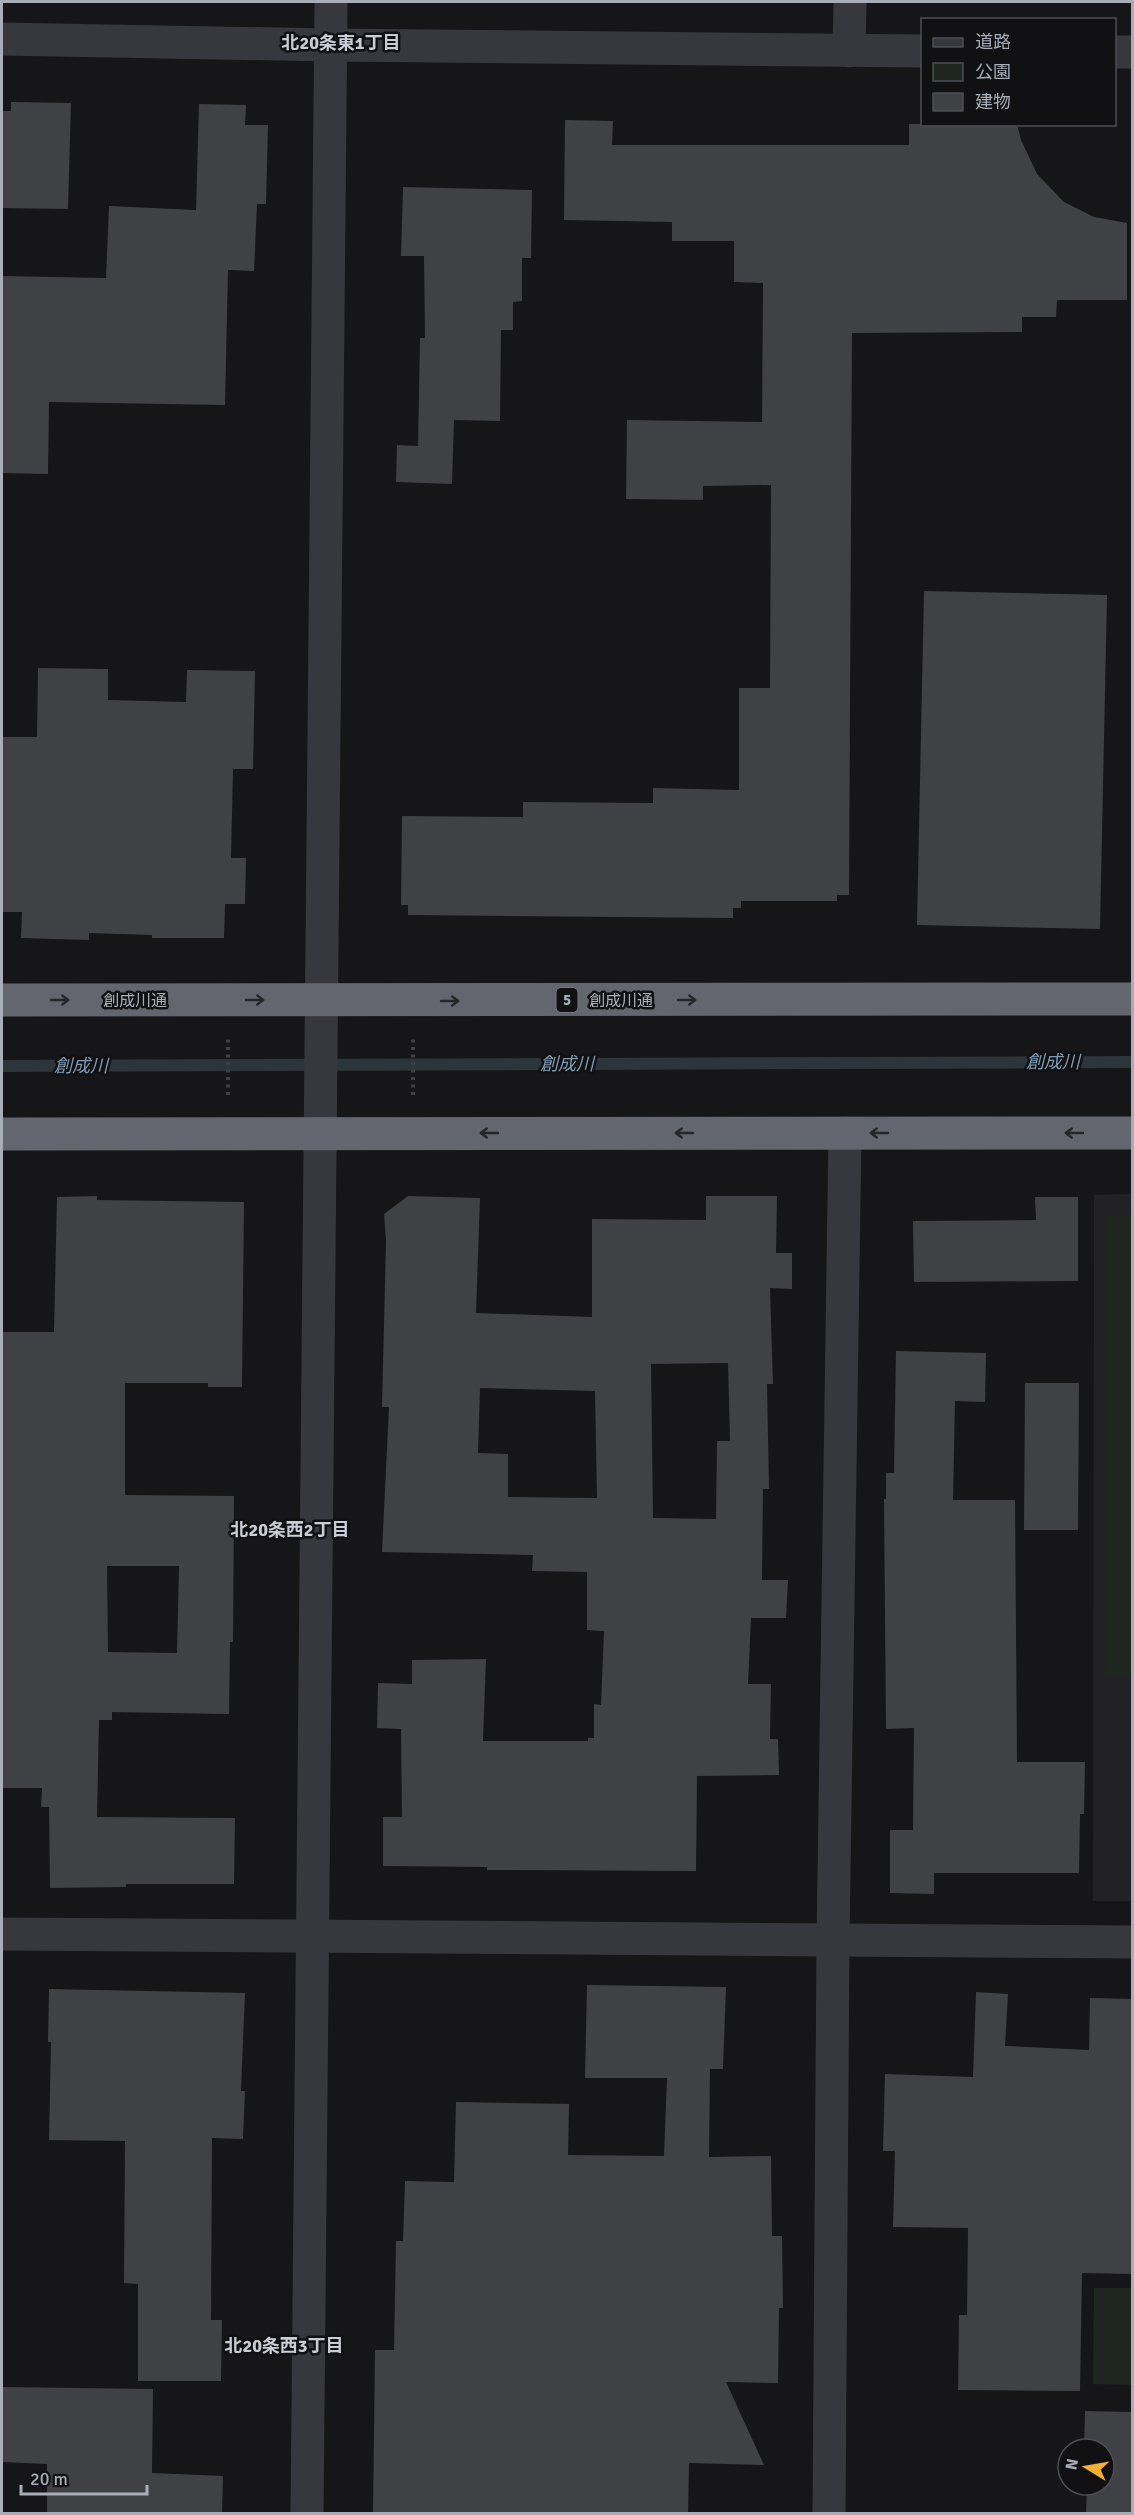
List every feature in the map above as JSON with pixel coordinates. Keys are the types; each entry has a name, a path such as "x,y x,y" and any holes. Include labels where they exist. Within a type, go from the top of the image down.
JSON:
{"highway":[{"name":"創成川通","path":"2,1000 320,1014 1132,999"},
{"path":"2,1134 1132,1133"}],"street":[{"path":"307,2514 331,2"},
{"path":"849,51 850,2"},
{"path":"2,39 921,51"},
{"path":"1116,52 1132,52"},
{"path":"828,2514 833,1940 845,1133"},
{"path":"2,1934 1132,1942"}],"path":[{"path":"413,1032 413,1096"},
{"path":"228,1036 228,1095"}],"shaded area":[{"path":"1132,1194 1132,1901 1093,1901 1094,1195"}],"green space":[{"path":"1105,1215 1132,1215 1132,1676 1106,1676"},
{"path":"1094,2288 1132,2288 1132,2385 1093,2384"}],"building":[{"path":"11,102 71,103 68,209 2,208 2,111 11,111"},
{"path":"199,104 246,105 245,125 268,125 266,204 257,204 254,271 228,270 225,405 49,402 48,474 2,473 2,276 106,278 109,206 196,210"},
{"path":"565,120 613,121 612,145 909,145 909,124 1018,126 1021,140 1037,174 1064,202 1094,217 1127,223 1127,300 1057,300 1056,317 1022,317 1022,332 852,333 849,895 837,895 837,901 741,901 741,908 733,908 733,918 408,915 408,905 401,905 402,816 523,817 523,802 653,803 653,788 739,790 739,688 770,688 771,485 703,486 703,500 626,499 627,420 762,422 763,283 734,282 734,241 672,241 672,222 564,220"},
{"path":"403,187 532,190 531,258 522,258 522,301 513,302 513,330 501,330 500,421 454,420 452,484 396,482 397,445 418,446 420,338 425,338 424,256 401,256"},
{"path":"924,591 1107,595 1100,929 917,925"},
{"path":"38,668 108,669 108,700 186,702 187,670 255,671 253,769 233,769 231,858 246,858 245,904 225,904 224,938 152,938 152,935 89,933 89,940 21,938 22,912 2,912 2,737 37,737"},
{"path":"97,1196 97,1200 244,1202 242,1387 208,1387 208,1383 125,1383 125,1495 234,1496 233,1642 230,1642 229,1714 112,1712 112,1720 99,1720 97,1817 235,1818 234,1884 126,1884 126,1887 50,1888 49,1807 41,1807 42,1788 2,1788 2,1332 54,1332 57,1197","holes":["107,1566 179,1566 177,1653 108,1652"]},
{"path":"408,1196 480,1198 476,1313 592,1317 592,1219 706,1220 706,1196 777,1196 776,1253 792,1253 792,1289 770,1288 773,1384 767,1384 769,1489 763,1489 762,1580 788,1580 786,1618 751,1618 748,1684 771,1684 770,1739 778,1739 779,1775 697,1776 696,1871 487,1870 487,1867 383,1866 383,1817 402,1817 401,1729 377,1728 378,1683 412,1684 412,1660 486,1659 483,1741 588,1741 588,1738 594,1738 594,1704 601,1705 604,1631 587,1630 587,1572 532,1571 533,1555 382,1552 389,1407 382,1407 386,1241 384,1214","holes":["728,1363 730,1441 717,1441 716,1519 653,1518 651,1364","480,1388 595,1391 597,1498 508,1497 508,1454 478,1453"]},
{"path":"1035,1197 1078,1197 1078,1281 914,1282 913,1221 1036,1220"},
{"path":"896,1351 986,1353 985,1402 955,1401 953,1500 1015,1500 1017,1762 1085,1762 1084,1814 1080,1814 1079,1873 934,1873 934,1894 890,1893 890,1830 913,1830 914,1728 886,1729 884,1499 886,1499 886,1473 894,1473"},
{"path":"1025,1383 1079,1383 1078,1530 1024,1530"},
{"path":"587,1985 726,1987 723,2069 710,2069 709,2157 771,2156 772,2236 782,2236 783,2308 779,2308 778,2383 726,2382 764,2465 689,2463 688,2514 373,2514 375,2350 394,2350 396,2241 403,2241 405,2181 454,2182 456,2102 569,2104 568,2155 664,2156 667,2078 585,2078"},
{"path":"49,1989 245,1993 241,2091 245,2091 243,2139 212,2138 211,2320 222,2320 221,2381 138,2381 138,2284 124,2283 125,2141 49,2140 51,2042 48,2042"},
{"path":"976,1992 1008,1994 1005,2046 1089,2050 1090,1998 1132,1999 1132,2274 1082,2273 1080,2391 958,2390 959,2315 967,2315 968,2228 893,2227 895,2151 883,2151 885,2074 973,2077"},
{"path":"2,2387 153,2389 152,2473 223,2476 222,2514 47,2514 47,2464 2,2462"},
{"path":"1085,2411 1132,2412 1132,2514 1086,2514 1087,2497 1116,2497 1116,2437 1084,2437"}],"waterway":[{"name":"創成川","path":"2,1066 1132,1062"}],"district":[{"name":"北20条東1丁目","path":"341,43"},
{"name":"北20条西2丁目","path":"290,1530"},
{"name":"北20条西3丁目","path":"284,2346"}]}
